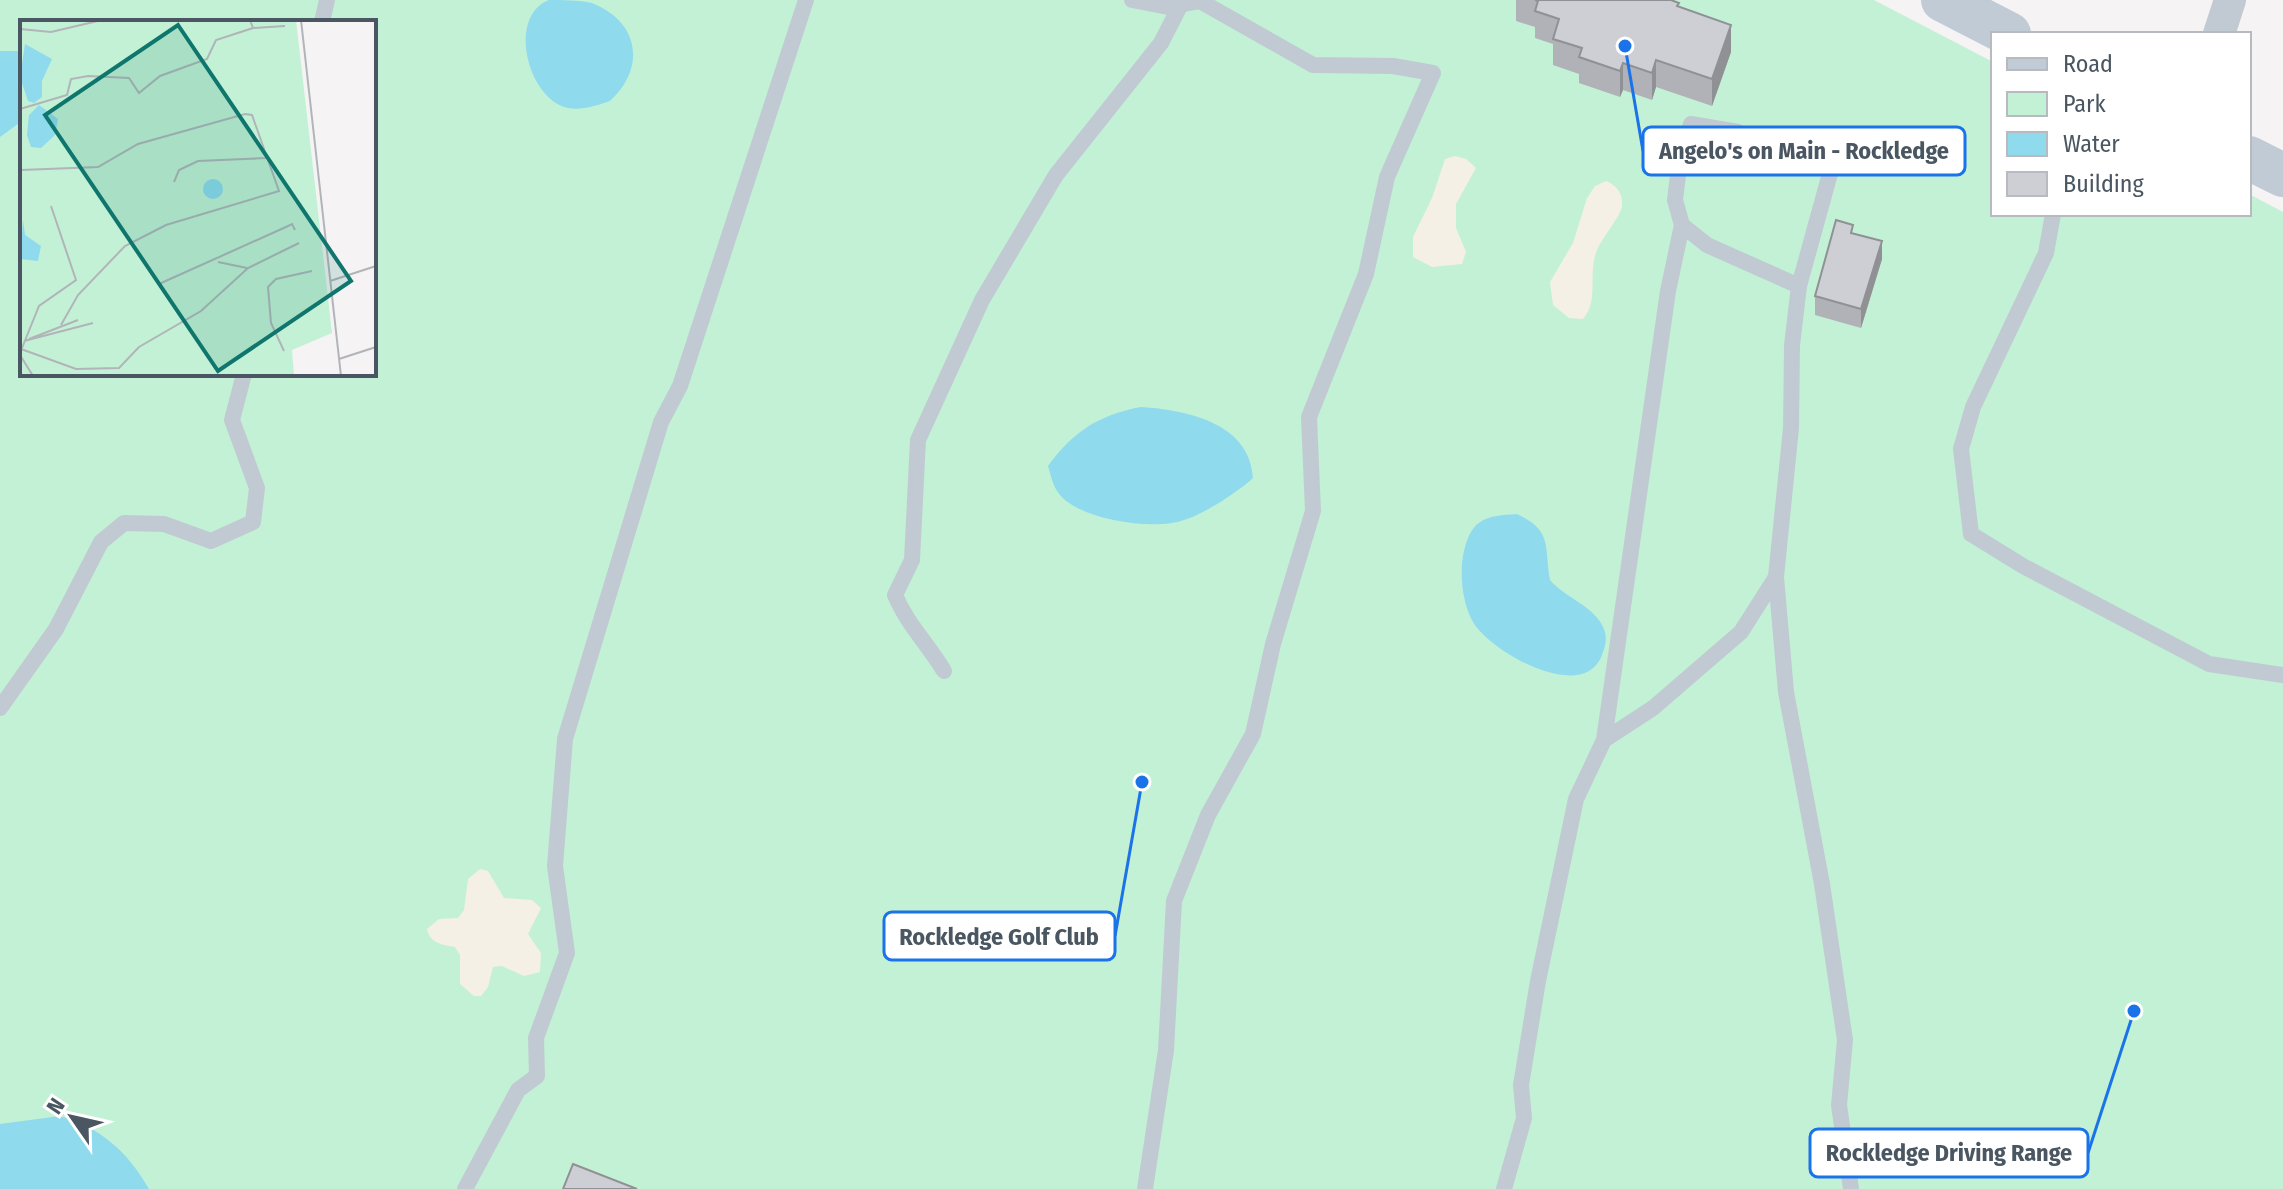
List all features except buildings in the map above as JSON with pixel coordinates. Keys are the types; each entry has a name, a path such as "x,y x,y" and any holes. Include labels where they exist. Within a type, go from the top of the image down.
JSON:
{"main road":[{"path":"1943,0 2005,32"},
{"path":"2251,159 2283,175"}],"street":[{"path":"2220,32 2230,0"}],"lane":[{"path":"322,20 327,0"},
{"path":"465,1189 518,1090 537,1076 536,1038 567,953 555,866 565,739 661,422 680,386 806,0"},
{"path":"1132,0 1168,7 1200,1 1313,65 1393,66 1433,73 1387,177 1366,274 1309,417 1313,511 1273,644 1253,734 1208,815 1174,901 1166,1050 1145,1189"},
{"path":"944,671 930,648 906,622 895,595 912,560 918,440 1007,253 1056,175 1161,43 1181,4"},
{"path":"1504,1189 1524,1118 1521,1085 1538,981 1576,799 1604,740 1668,291 1682,225 1675,200 1691,124 1738,132"},
{"path":"1834,159 1799,286 1792,345 1791,428 1776,577 1786,692 1822,884 1845,1040 1839,1105 1851,1189"},
{"path":"2053,216 2046,253 1973,407 1961,449 1971,534 2023,566 2209,664 2283,675"},
{"path":"1682,225 1707,245 1799,286"},
{"path":"0,708 56,629 101,542 124,523 164,524 211,541 253,522 257,488 232,420 243,376"},
{"path":"1604,740 1653,708 1741,632 1776,577"}],"green space":[{"path":"0,0 1874,0 1991,61 1991,216 2251,216 2251,195 2283,212 2283,1189 0,1189"}],"sand":[{"path":"1455,156 1466,159 1476,168 1456,204 1456,228 1466,252 1462,264 1432,267 1413,257 1413,237 1432,198 1445,159"},
{"path":"1606,181 1620,193 1621,210 1596,253 1588,312 1583,319 1569,318 1553,305 1550,282 1573,243 1587,198 1595,186"},
{"path":"480,869 488,871 504,898 532,900 541,908 528,934 541,953 540,972 524,976 502,966 493,967 488,987 481,996 474,996 460,984 460,955 455,947 434,940 427,929 439,919 458,918 464,910 468,879"}],"water":[{"path":"549,0 592,3 608,11 628,34 633,60 622,88 610,101 573,109 554,101 542,90 527,57 526,39 528,22 536,9"},
{"path":"0,51 20,51 20,122 0,137"},
{"path":"1141,407 1195,416 1228,432 1249,459 1253,478 1211,508 1171,523 1119,521 1070,504 1060,495 1048,466 1077,434 1099,420"},
{"path":"1517,514 1529,520 1542,533 1550,580 1594,614 1604,629 1606,640 1603,652 1594,668 1578,675 1559,675 1538,669 1498,647 1483,634 1469,614 1462,587 1467,540 1482,521"},
{"path":"60,1116 88,1127 112,1143 132,1164 149,1189 0,1189 0,1124"}],"place":[{"name":"Angelo's on Main - Rockledge","path":"1625,46"},
{"name":"Rockledge Golf Club","path":"1142,782"},
{"name":"Rockledge Driving Range","path":"2134,1011"}]}
